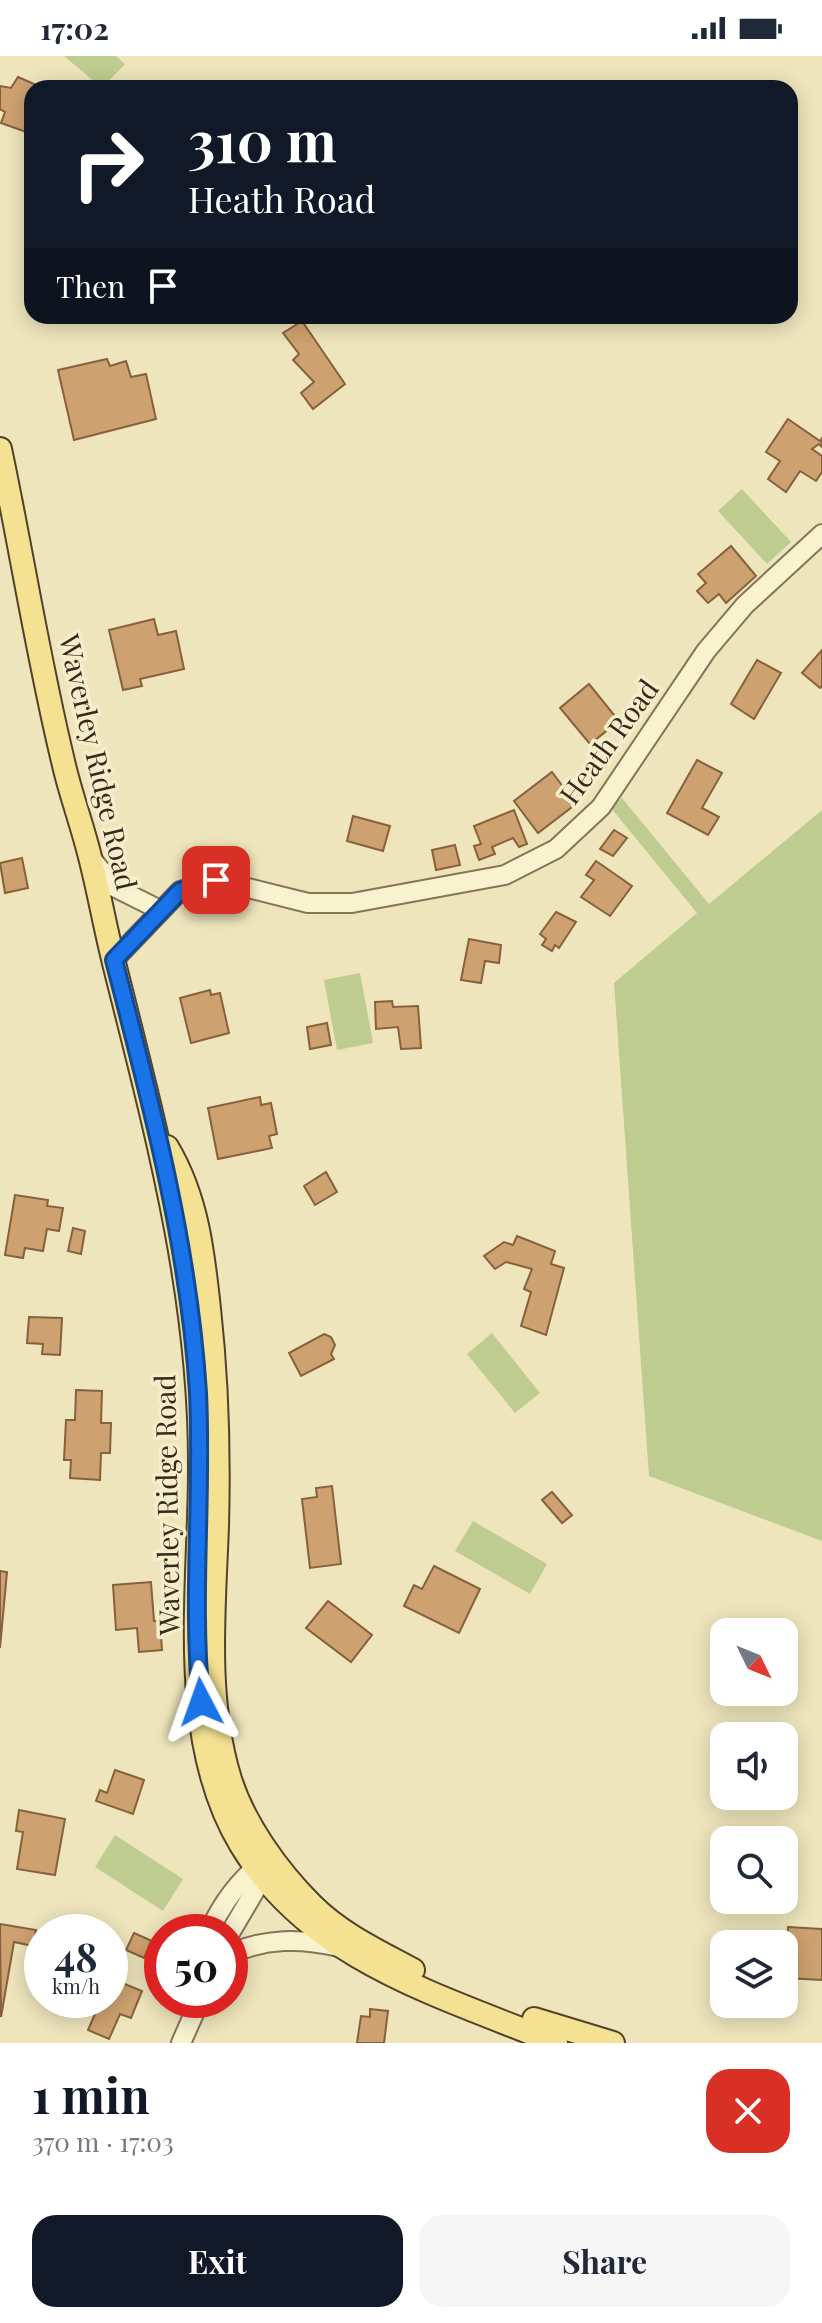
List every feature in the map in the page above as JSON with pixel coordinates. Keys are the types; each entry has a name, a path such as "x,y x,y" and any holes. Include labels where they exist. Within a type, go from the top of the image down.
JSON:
{"main road":[{"name":"Waverley Ridge Road","path":"0,449 63,760 159,1134 187,1286 200,1462 196,1604 204,1731 222,1809 267,1866 349,1935 423,1975 489,2003 613,2043"},
{"name":"Waverley Ridge Road","path":"267,1866 287,1906 339,1947 412,1985 556,2043"}],"street":[{"name":"Heath Road","path":"114,960 158,909 180,891 216,880 308,903 352,903 505,875 556,849 601,807 725,628 745,605 822,534"},
{"path":"90,857 114,887 158,909"},
{"path":"217,1914 267,1866"},
{"path":"240,1914 267,1866"},
{"name":"Waverley Ridge Road","path":"248,1949 276,1940 315,1941 339,1947"},
{"path":"174,2043 181,2018"},
{"path":"181,2043 192,2018"}],"green space":[{"path":"64,56 116,56 125,64 110,80 92,80"},
{"path":"742,489 791,542 767,564 718,511"},
{"path":"622,798 709,904 822,810 822,1541 649,1476 614,983 697,913 611,808"},
{"path":"360,973 373,1043 337,1050 324,980"},
{"path":"492,1333 540,1393 515,1413 467,1354"},
{"path":"473,1521 547,1564 530,1594 455,1551"},
{"path":"115,1835 183,1879 163,1911 95,1867"}],"building":[{"path":"18,77 25,80 24,131 1,123 5,112 0,109 0,86 11,88"},
{"path":"297,324 304,324 345,384 313,409 301,393 314,382 293,360 299,354 283,333"},
{"path":"107,359 110,366 126,361 131,377 146,374 156,419 74,440 58,370"},
{"path":"788,419 820,441 822,438 822,447 819,444 812,449 822,456 822,472 816,481 800,471 786,492 768,479 780,461 766,452"},
{"path":"731,546 756,576 726,603 719,594 708,603 697,591 706,583 698,574"},
{"path":"154,619 158,635 176,631 184,669 140,679 142,686 123,690 109,630"},
{"path":"822,650 822,686 820,688 802,673"},
{"path":"757,660 781,673 754,719 731,704"},
{"path":"589,684 619,721 590,744 560,708"},
{"path":"697,760 722,773 702,808 719,817 708,835 667,813"},
{"path":"552,772 576,804 538,833 514,801"},
{"path":"514,810 527,844 519,847 513,838 492,847 495,854 479,860 474,846 481,844 474,826"},
{"path":"353,816 390,826 383,851 347,841"},
{"path":"614,830 627,838 613,856 600,849"},
{"path":"455,845 460,865 436,870 432,850"},
{"path":"22,858 28,888 5,893 0,863"},
{"path":"596,861 632,886 610,916 581,897 594,880 586,875"},
{"path":"556,912 576,922 559,948 555,945 552,951 542,945 546,939 540,934"},
{"path":"469,939 501,945 499,963 485,961 481,983 461,980"},
{"path":"210,990 211,995 220,993 229,1033 191,1043 180,998"},
{"path":"392,1001 393,1007 418,1006 421,1048 401,1049 398,1027 376,1029 375,1002"},
{"path":"327,1023 331,1045 310,1049 307,1027"},
{"path":"260,1097 261,1105 271,1103 277,1134 269,1136 272,1148 218,1159 208,1108"},
{"path":"326,1172 337,1192 315,1205 304,1186"},
{"path":"15,1195 48,1200 47,1206 63,1208 59,1231 47,1229 43,1251 25,1248 23,1258 5,1255"},
{"path":"73,1228 85,1231 81,1254 68,1251"},
{"path":"517,1236 555,1251 551,1264 564,1268 546,1335 521,1326 531,1292 524,1289 532,1269 506,1262 495,1269 484,1256 504,1242 513,1245"},
{"path":"29,1317 62,1318 60,1355 42,1354 43,1344 27,1343"},
{"path":"324,1334 331,1337 335,1345 331,1354 334,1359 301,1376 289,1353"},
{"path":"76,1390 102,1391 101,1423 111,1423 110,1453 101,1453 100,1480 70,1478 71,1460 64,1460 66,1420 75,1420"},
{"path":"332,1486 341,1564 310,1568 302,1499 317,1497 316,1488"},
{"path":"552,1492 572,1515 562,1523 542,1500"},
{"path":"434,1566 480,1589 459,1633 404,1606 414,1585 422,1589"},
{"path":"0,1571 7,1572 0,1648"},
{"path":"151,1582 154,1621 160,1621 162,1650 139,1652 137,1628 116,1630 113,1585"},
{"path":"328,1601 372,1635 351,1662 306,1628"},
{"path":"115,1770 144,1780 133,1814 96,1801 100,1790 107,1793"},
{"path":"19,1810 65,1819 55,1875 17,1869 23,1832 16,1831"},
{"path":"0,1924 24,1928 24,1944 14,1942 1,2017"},
{"path":"788,1927 822,1929 822,1980 798,1979 798,1930 788,1930"},
{"path":"134,1933 144,1937 144,1958 128,1951"},
{"path":"128,1985 142,1991 131,2018 128,2017"},
{"path":"370,2009 388,2011 384,2043 357,2043 361,2016 370,2017"},
{"path":"93,2018 118,2018 109,2039 88,2030"}],"route":[{"path":"201,1702 196,1604 200,1462 187,1286 159,1134 114,960 158,909 180,891 216,880"}]}
